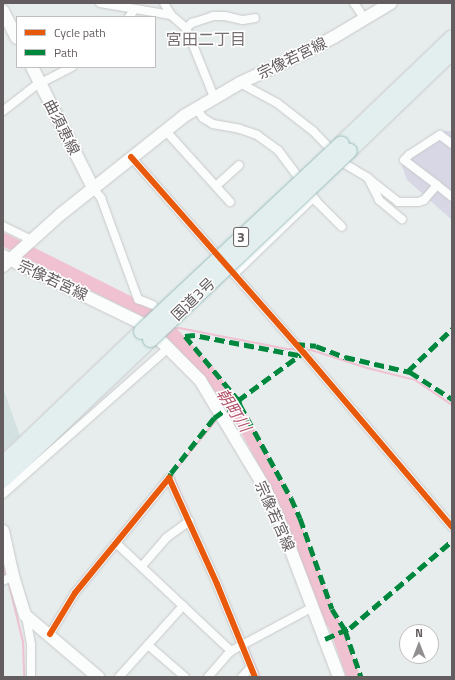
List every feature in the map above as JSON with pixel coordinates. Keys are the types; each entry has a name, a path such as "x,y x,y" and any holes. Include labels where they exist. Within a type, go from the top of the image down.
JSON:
{"highway":[{"name":"国道3号","path":"3,479 146,335 345,146 452,37"},
{"name":"国道3号","path":"345,146 452,52"},
{"name":"国道3号","path":"3,463 146,335"}],"main road":[{"name":"宗像若宮線","path":"339,677 282,527 265,488 200,380 150,328 136,319 5,261 32,240 92,188 165,130 196,108 240,83 302,54 391,3"},
{"path":"3,11 16,36"},
{"name":"曲須恵線","path":"32,68 92,188"},
{"path":"3,531 8,579 25,615 50,634 98,677"}],"street":[{"path":"100,3 171,15"},
{"path":"164,3 171,15 186,28 214,97"},
{"path":"354,3 364,18"},
{"path":"130,16 135,9"},
{"path":"186,28 192,23 212,16 225,16 242,20 255,18"},
{"path":"3,111 35,86 41,85 70,68"},
{"path":"240,83 277,103 313,131 345,164 368,178 398,202 408,203 424,200 437,185"},
{"path":"196,108 203,118 213,124 240,129 267,141 278,150 313,198 342,227"},
{"path":"165,130 230,202"},
{"path":"452,144 440,135 408,155 404,160 452,197"},
{"path":"131,157 452,527"},
{"path":"216,186 239,166"},
{"path":"368,178 379,200 402,219"},
{"path":"92,188 101,198 138,298 153,305"},
{"path":"234,274 313,198"},
{"path":"3,226 32,240"},
{"path":"3,494 169,347"},
{"path":"50,634 75,593 169,478 243,645 255,677"},
{"path":"142,566 166,538 188,521"},
{"path":"116,543 231,651"},
{"path":"119,677 183,606"},
{"path":"208,677 231,651 313,607"},
{"path":"25,615 31,644 31,677"},
{"path":"148,645 179,675"},
{"path":"242,677 251,667"}],"shaded area":[{"path":"444,131 452,131 452,220 407,180 402,166 403,159 434,135"},
{"path":"3,388 20,436 3,451"}],"waterway":[{"name":"朝町川","path":"3,239 141,308 169,330 207,370 235,408 283,496 330,618 336,628 353,677"},
{"path":"169,330 179,328 287,349 297,349"},
{"path":"305,350 311,350 367,368 415,380 452,405"},
{"path":"225,414 235,408"},
{"path":"192,520 172,474 218,418"},
{"path":"3,564 6,576"},
{"path":"8,580 23,642 24,677"},
{"path":"247,647 260,677"}],"marked path":[{"path":"408,371 452,329"},
{"path":"298,355 194,335 185,336 239,401 291,498 300,518 332,609 345,630 361,677"},
{"path":"295,344 316,346 345,357 410,372 452,399"},
{"path":"169,478 171,473 214,418 300,355"},
{"path":"325,639 350,628 452,541"}],"cycle path":[{"path":"131,157 304,353 452,527"},
{"path":"50,634 75,593 169,478 217,584 255,677"}],"district":[{"name":"宮田二丁目","path":"206,39"}]}
